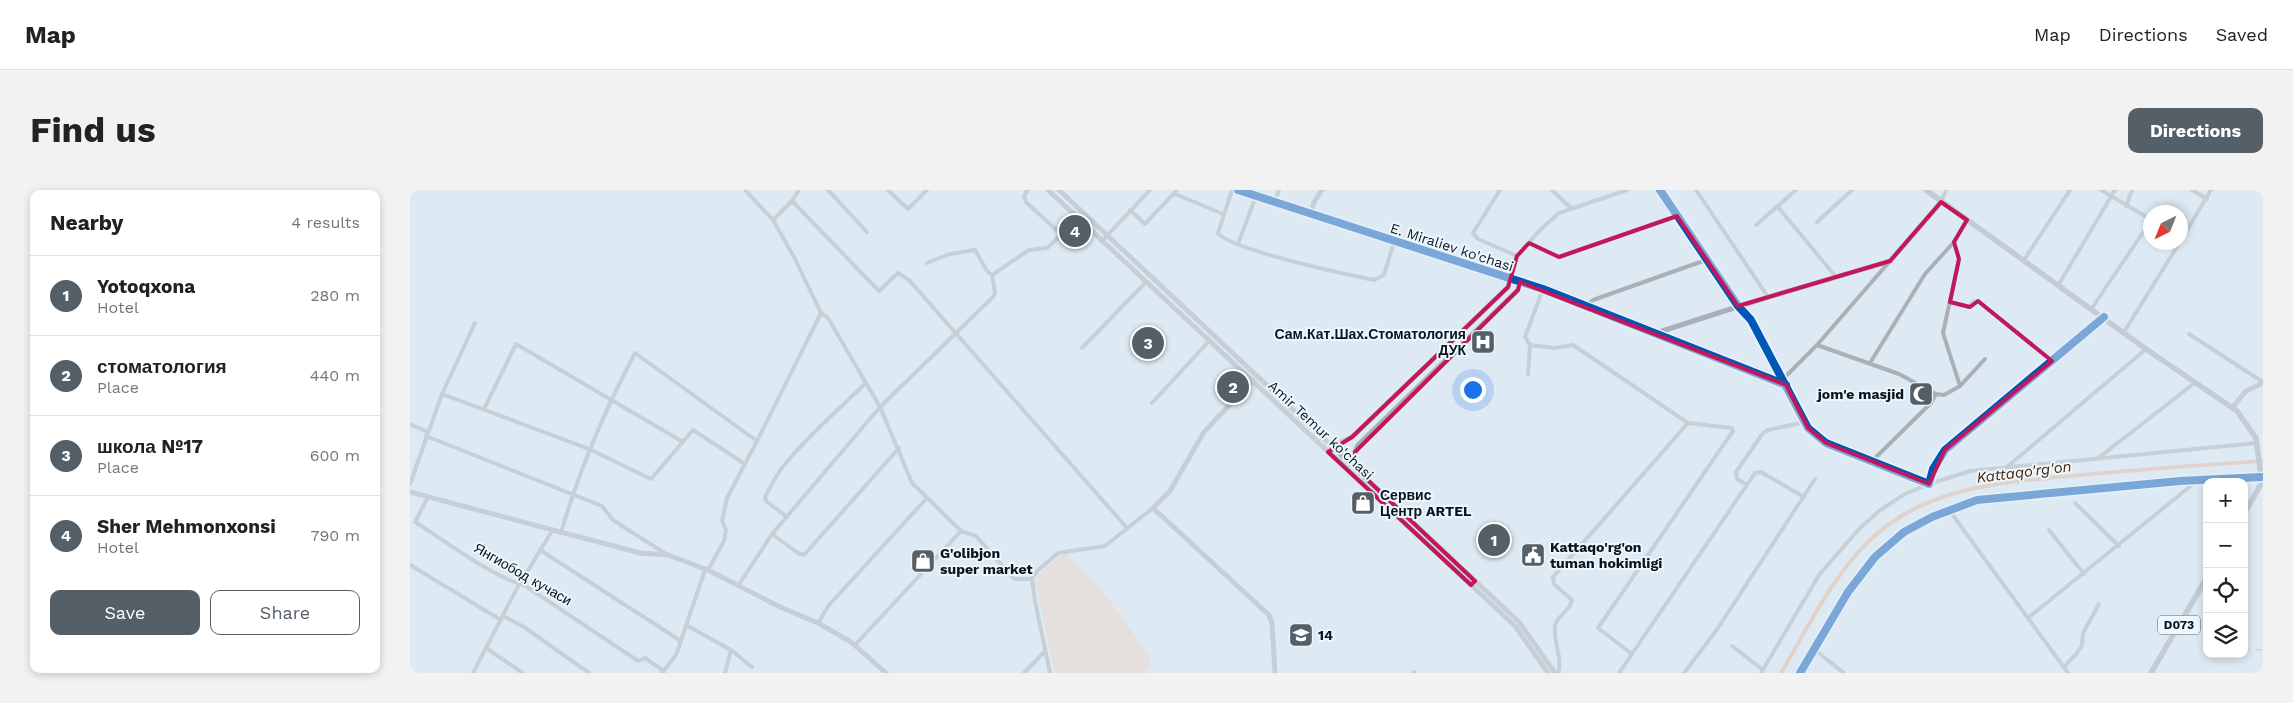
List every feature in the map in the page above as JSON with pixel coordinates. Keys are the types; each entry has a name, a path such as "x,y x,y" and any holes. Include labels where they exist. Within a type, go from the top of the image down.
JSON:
{"main road":[{"path":"1926,190 2092,308 2146,349 2233,407 2248,424 2258,443 2262,482 2248,507"},
{"name":"D073","path":"2151,673 2203,584"}],"street":[{"path":"745,190 773,220 794,257 821,313 828,318 880,407 899,448 912,483 961,531 976,536 1014,579 1032,579"},
{"path":"773,220 792,201 799,190"},
{"path":"828,190 867,232"},
{"path":"888,190 908,209 927,190"},
{"name":"Amir Temur ko'chasi","path":"1048,190 1328,452 1519,622 1556,673"},
{"name":"Amir Temur ko'chasi","path":"1059,190 1333,447 1473,583 1516,626 1548,673"},
{"path":"1102,240 1150,190"},
{"path":"1232,190 1218,233 1238,244 1307,266 1374,280 1384,276 1394,242"},
{"name":"E. Miraliev ko'chasi","path":"1240,190 1394,242 1543,289 1656,333"},
{"path":"1274,202 1279,190"},
{"path":"1311,214 1314,202 1322,190"},
{"path":"1500,190 1473,233 1478,239 1517,256"},
{"path":"1552,190 1572,209"},
{"path":"1328,452 1333,447 1352,437 1508,287 1517,256 1559,213 1627,190"},
{"path":"1660,190 1738,306 1752,320 1808,428 1826,442 1929,484"},
{"path":"1696,190 1768,297"},
{"path":"1756,225 1796,190"},
{"path":"1817,222 1852,190"},
{"path":"1783,379 1817,345 1941,202 1946,190"},
{"path":"2024,260 2070,190"},
{"path":"2101,190 2143,217"},
{"path":"2058,284 2115,190"},
{"path":"2126,206 2132,190"},
{"path":"2192,190 2208,199"},
{"path":"2188,230 2208,199 2211,190"},
{"path":"1024,191 1026,202 1062,235"},
{"path":"1130,210 1145,224 1176,192 1223,214"},
{"path":"1238,244 1256,196"},
{"path":"792,201 879,291 898,273 909,280 1127,528"},
{"path":"1778,207 1836,277"},
{"path":"1529,243 1559,257 1677,216"},
{"path":"992,274 1029,250 1047,248 1078,219"},
{"path":"1870,363 1925,274 1954,242 1967,220"},
{"path":"2092,308 2143,232"},
{"path":"1954,242 1959,259 1944,339 1960,386"},
{"path":"738,586 772,534 880,407 956,334 995,293 992,274 987,271 975,250 950,254 927,263"},
{"path":"2124,332 2175,250"},
{"path":"1587,305 1594,300 1706,260"},
{"path":"1656,333 1738,306 1890,261"},
{"path":"1082,348 1146,282"},
{"path":"1356,469 1354,461 1358,445 1518,290 1520,282"},
{"path":"1528,374 1530,345 1525,337 1543,289"},
{"path":"1950,302 1969,307 1973,302 1978,301 2052,361"},
{"path":"663,672 676,655 706,570 724,541 726,530 722,521 727,498 758,441 821,313"},
{"path":"1929,484 1933,470 1945,450 2104,317"},
{"path":"410,484 442,394 475,323"},
{"path":"1656,333 1786,385"},
{"path":"2189,334 2263,382 2246,392 2233,407"},
{"path":"1152,403 1209,341"},
{"path":"484,409 516,344 683,442"},
{"path":"1530,345 1554,348 1573,345 1688,423 1728,426 1733,431 1598,628 1632,654"},
{"path":"1817,345 1899,374 1936,394 1944,395 1960,386 1985,360"},
{"path":"2007,467 2146,349"},
{"path":"561,533 572,493 589,449 634,353 758,441"},
{"path":"1050,673 1032,579 1036,571 1058,553 1105,546 1153,508 1170,491 1204,432 1257,376"},
{"path":"2097,459 2196,382"},
{"path":"787,517 766,501 765,497 784,465 820,426 866,383"},
{"path":"442,394 589,449 652,479 693,430 744,464"},
{"path":"1872,461 1931,403 1936,394"},
{"path":"1746,484 1737,479 1736,472 1763,433 1768,430 1805,422"},
{"path":"1556,673 1554,628 1556,621 1570,608 1572,600 1554,584 1553,577 1688,423"},
{"path":"410,424 427,434 602,506 613,520 668,555 706,570 780,608 818,623 855,645 886,673"},
{"path":"1732,646 1762,672 1819,575 1860,528 1879,511 1905,494 1929,484 1970,471 2258,443"},
{"path":"772,534 798,553 804,555 899,448"},
{"path":"1619,673 1755,473 1761,472 1804,497"},
{"path":"1684,673 1716,631 1815,479"},
{"path":"2028,618 2198,480"},
{"path":"1800,673 1848,592 1875,557 1904,532 1949,510 1977,500 2198,480 2262,482"},
{"path":"410,492 640,553 668,555"},
{"name":"Янгиобод кучаси","path":"428,497 415,522 492,570 578,618 638,661 645,658 663,672"},
{"path":"818,623 828,606 927,498"},
{"path":"2075,503 2119,546"},
{"path":"1153,508 1269,615 1272,623 1275,673"},
{"path":"1949,510 2068,673"},
{"path":"2049,530 2084,574"},
{"path":"473,673 520,584 552,531"},
{"path":"855,645 961,531"},
{"path":"540,550 681,642"},
{"path":"410,565 502,618 524,627 589,673"},
{"path":"2064,667 2078,653 2082,644 2083,633 2099,604"},
{"path":"686,625 731,650 752,667"},
{"path":"486,648 523,673"},
{"path":"725,673 731,650"},
{"path":"1815,650 1844,673"},
{"path":"1024,673 1046,651"}],"highlighted area":[{"path":"1941,202 1967,220 1954,242 1959,259 1950,302 1970,307 1978,301 2052,361 1945,450 1929,484 1826,443 1808,428 1786,385 1543,289 1520,282 1518,290 1355,452 1356,469 1475,581 1471,585 1328,452 1352,437 1508,287 1517,256 1529,243 1559,257 1677,216 1738,306 1890,261"}],"shaded area":[{"path":"1065,553 1102,590 1147,652 1151,662 1145,673 1055,673 1035,581 1039,574"}],"waterway":[{"name":"Kattaqo'rg'on","path":"1781,673 1821,604 1855,555 1891,522 1916,508 1942,497 1969,490 2025,480 2263,461"}],"railway":[{"path":"2248,649 2263,650"}],"cycle path":[{"path":"1238,190 1543,289 1786,385"},
{"path":"1660,190 1738,306 1751,320 1808,428 1826,443 1929,484 1933,469 1945,450 2104,317"},
{"path":"1800,673 1848,592 1875,557 1904,532 1932,517 1977,500 2180,481 2261,477"}],"place":[{"name":"Sher Mehmonxonsi","path":"1075,231"},
{"name":"Сам.Кат.Шах.Стоматология ДУК","path":"1483,342"},
{"name":"школа №17","path":"1148,343"},
{"name":"стоматология","path":"1233,387"},
{"name":"jom'e masjid","path":"1921,394"},
{"name":"Сервис Центр ARTEL","path":"1363,503"},
{"name":"Yotoqxona","path":"1494,540"},
{"name":"Kattaqo'rg'on tuman hokimligi","path":"1533,555"},
{"name":"G'olibjon super market","path":"923,561"},
{"name":"14","path":"1301,635"}]}
